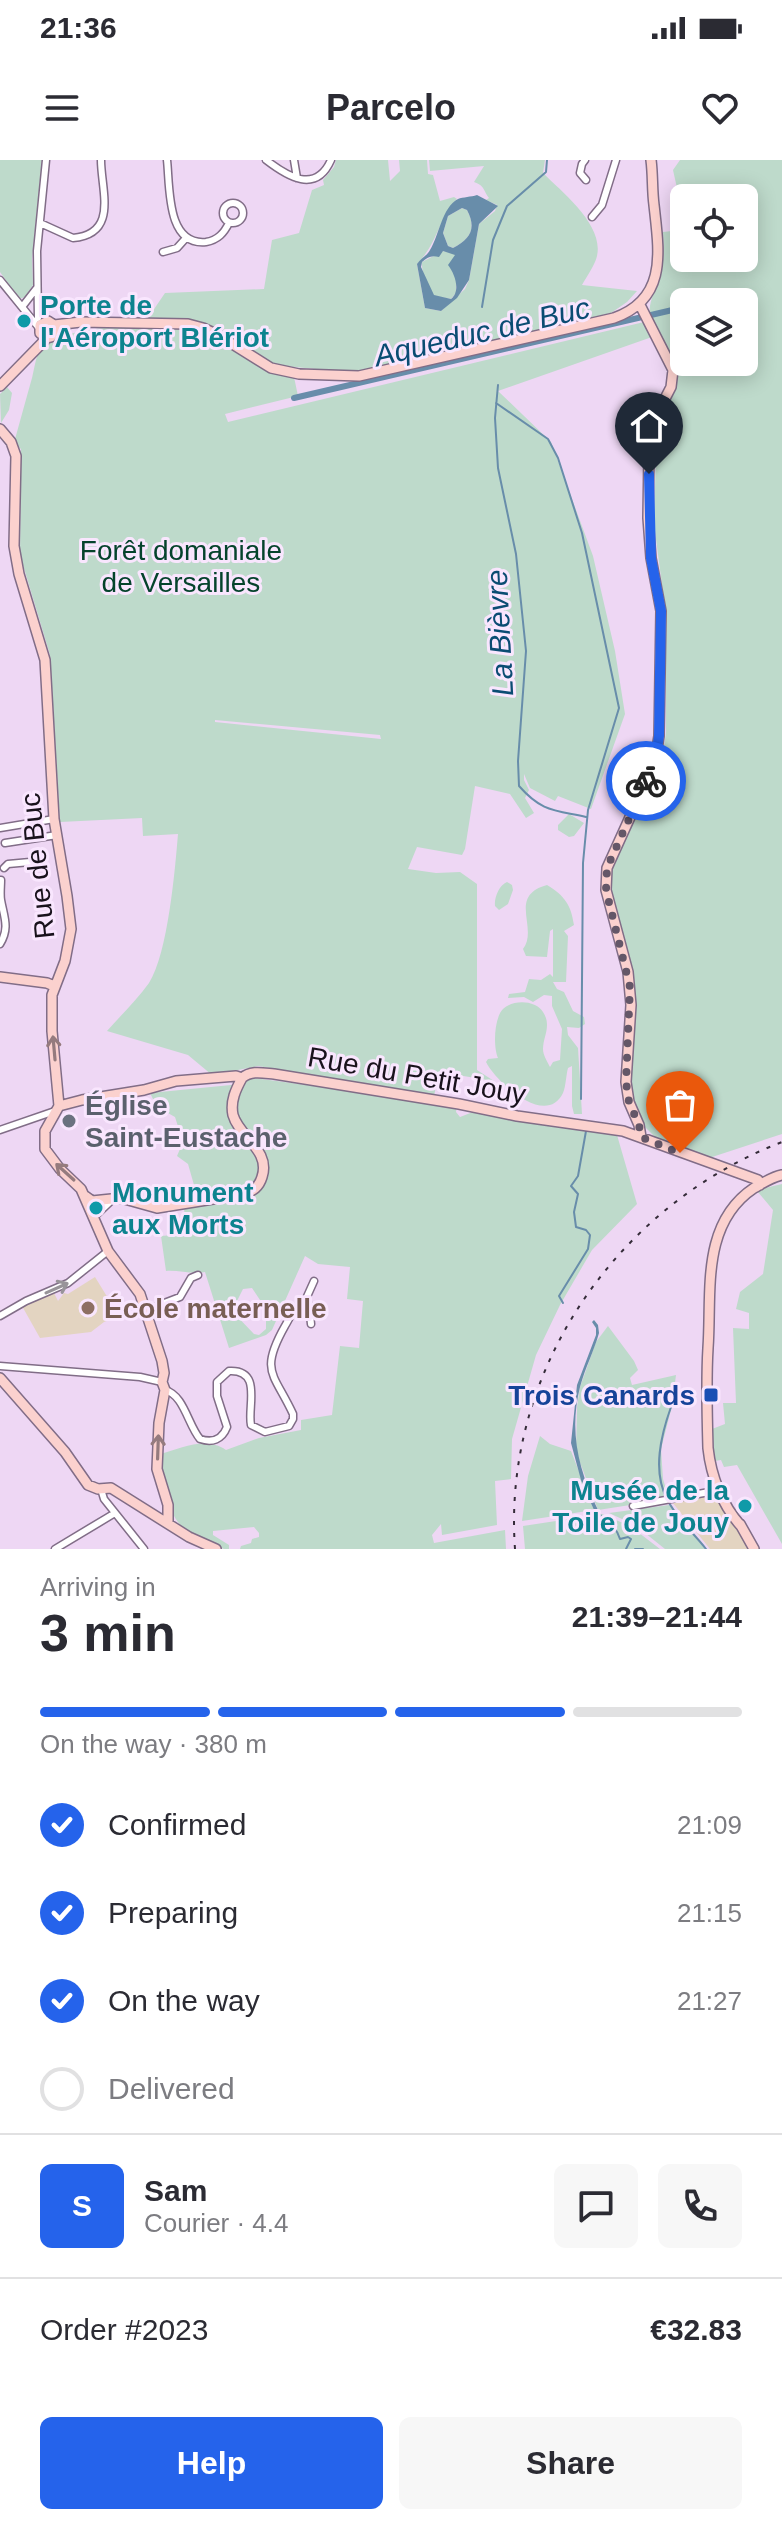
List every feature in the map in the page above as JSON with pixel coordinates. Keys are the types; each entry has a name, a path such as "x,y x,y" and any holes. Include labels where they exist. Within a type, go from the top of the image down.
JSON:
{"street":[{"path":"45,328 37,286 37,251 46,160"},
{"path":"40,223 73,238 91,233 103,216 106,196 101,160"},
{"path":"167,160 173,213 186,238 197,242 211,241 223,234 229,223"},
{"path":"266,160 284,173 305,180 326,172 331,160"},
{"path":"294,160 297,178"},
{"path":"585,160 580,173 586,180"},
{"path":"592,217 602,205 616,160"},
{"path":"0,386 45,328 92,323 188,324 218,335 271,368 310,375 359,376 614,318 640,305 651,287 658,261 651,160"},
{"path":"163,252 177,248 186,238"},
{"path":"0,280 45,328"},
{"path":"25,310 37,286"},
{"path":"640,305 673,370 671,387 655,418 649,452 651,558 661,611 659,736 655,762 607,868 606,890 630,987 626,1082 641,1137"},
{"name":"Rue de Buc","path":"0,429 11,442 16,456 14,546 19,574 45,660 54,819 71,929 65,961 54,986 52,1031 57,1109"},
{"path":"0,828 54,819"},
{"path":"5,843 57,835"},
{"path":"0,944 7,919 1,904 0,880 6,874 2,867 30,862"},
{"path":"0,977 54,986"},
{"name":"Rue du Petit Jouy","path":"57,1109 176,1081 242,1078 258,1072 613,1129 764,1183"},
{"path":"85,1195 92,1201 114,1198 157,1208 244,1194 254,1189 263,1173 262,1160 237,1125 232,1109 235,1091 242,1078"},
{"path":"0,1130 57,1109"},
{"path":"57,1109 45,1131 45,1149 85,1195 108,1251 149,1309 164,1375 157,1469 168,1505 168,1523"},
{"path":"754,1549 720,1490 712,1471 708,1448 709,1278 717,1238 726,1218 743,1197 764,1183 782,1177"},
{"path":"94,1217 114,1198"},
{"path":"0,1316 63,1286 108,1251"},
{"path":"149,1309 180,1297 191,1278 198,1275"},
{"path":"0,1366 140,1377 164,1386 175,1395 200,1439 211,1441 221,1437 227,1427 217,1396 217,1382 223,1374 238,1371 245,1376 252,1392 251,1425 265,1432 289,1426 293,1414 272,1377 271,1360 286,1325 298,1304 305,1301 314,1281"},
{"path":"305,1301 309,1305 311,1324"},
{"path":"0,1378 65,1452 84,1481 93,1487 111,1488 189,1537 216,1549"},
{"path":"101,1489 104,1499 144,1549"},
{"path":"633,1506 720,1490"},
{"path":"55,1549 115,1513"},
{"path":"189,1537 190,1549"}],"shaded area":[{"name":"École maternelle","path":"95,1277 119,1316 91,1332 40,1338 22,1306 54,1293 58,1301 64,1293 68,1294"},
{"path":"715,1495 748,1549 710,1549 672,1502"}],"green space":[{"path":"0,160 42,160 32,259 33,285 25,297 19,299 0,272"},
{"path":"336,160 388,160 390,181 400,171 399,160 427,160 428,174 433,175 440,201 457,199 430,248 417,264 425,308 441,311 465,289 479,224 495,211 497,205 486,200 489,198 483,188 474,182 484,166 430,171 429,160 545,160 543,173 580,210 598,244 593,267 582,285 637,291 611,313 374,370 347,372 274,365 205,323 148,318 165,293 264,289 272,240 299,233 312,190 324,185 323,180"},
{"path":"680,160 782,160 782,1134 706,1159 659,1141 644,1126 634,1106 629,1076 634,989 610,885 612,867 620,846 663,754 666,732 666,615 654,524 656,452 666,409 678,376 758,376 758,288 670,288 670,354 650,315 651,300 662,266 663,232 670,231 670,272 758,272 758,184 676,184 673,170"},
{"path":"462,208 467,210 470,217 470,233 453,248 448,246 443,233 448,216"},
{"path":"443,251 456,254 456,293 451,299 434,296 423,270 422,262"},
{"name":"Forêt domaniale de Versailles","path":"644,322 652,337 498,391 551,442 593,556 615,651 625,714 591,809 558,796 555,801 530,788 524,774 529,790 525,798 534,813 526,818 510,794 475,786 462,855 417,847 408,869 460,872 477,884 477,1070 494,1081 439,1072 434,1096 258,1066 212,1075 188,1055 107,1031 149,983 156,969 170,911 178,834 143,836 142,818 60,822 50,655 20,555 21,449 14,443 38,354 49,343 67,335 118,327 170,328 207,335 258,365 294,377 298,396 225,414 228,422","holes":["215,720 380,735 381,739"]},
{"path":"7,387 12,393 9,410 1,423 0,394"},
{"path":"569,814 584,823 574,836 569,837 558,830 558,825"},
{"path":"507,882 513,890 508,904 499,910 495,906 496,896"},
{"path":"547,885 566,902 574,925 564,931 568,936 566,982 553,982 557,989 564,992 573,1011 584,1017 585,1024 579,1028 567,1027 568,1035 578,1048 582,1114 574,1114 572,1106 572,1066 568,1068 563,1093 555,1103 545,1106 534,1104 510,1090 486,1062 498,1058 495,1033 500,1013 518,1002 535,1005 543,1012 547,1026 544,1056 550,1067 560,1060 562,1029 552,1006 552,996 544,995 533,1002 524,997 508,998 509,994 525,992 529,979 541,980 550,974 553,977 553,929 550,931 547,957 526,956 523,949 527,941 526,905 529,897 535,890"},
{"path":"254,1078 457,1105 456,1112 460,1117 473,1112 617,1135 637,1204 592,1250 536,1355 512,1439 511,1479 495,1481 497,1525 442,1535 441,1524 432,1535 434,1543 505,1530 506,1549 240,1549 259,1537 254,1527 213,1531 213,1535 229,1545 229,1549 224,1549 193,1536 171,1511 164,1488 160,1454 202,1444 226,1450 259,1438 301,1430 301,1420 332,1415 340,1346 359,1348 363,1301 347,1299 350,1267 318,1264 305,1256 272,1330 229,1348 205,1272 166,1271 161,1236 186,1234 184,1208 198,1199 188,1164 177,1156 183,1142 175,1117 157,1107 150,1093 231,1085","holes":["252,1288 266,1309 266,1329 259,1335 254,1334 232,1311 243,1289"]},
{"path":"782,1184 782,1544 737,1465 724,1467 721,1460 715,1461 712,1429 725,1424 723,1403 736,1403 733,1328 749,1329 749,1313 736,1309 740,1292 763,1274 773,1210 758,1192"},
{"path":"608,1326 638,1370 630,1378 632,1385 676,1375 661,1449 663,1479 669,1499 598,1510 576,1452 577,1407 580,1387 596,1342"},
{"path":"540,1436 550,1444 571,1451 594,1510 522,1521 528,1476"},
{"path":"669,1505 705,1549 665,1549 635,1525 609,1513"},
{"path":"602,1514 630,1526 660,1549 525,1549 523,1526"}],"water":[{"path":"477,195 498,206 479,224 469,280 457,298 441,311 425,308 417,264 430,250 448,208 460,198","holes":["462,208 467,210 470,217 470,233 453,248 448,246 443,233 448,216","443,251 455,255 448,265 456,282 456,292 451,299 434,295 421,267 426,259 439,257"]},
{"path":"594,1320 599,1333 580,1387 575,1419 577,1450 598,1510 594,1510 581,1480 571,1443 577,1385 596,1335"}],"waterway":[{"name":"La Bièvre","path":"482,307 493,240 507,206 546,172 547,160"},
{"name":"Aqueduc de Buc","path":"294,398 670,311"},
{"name":"La Bièvre","path":"498,385 495,418 498,468 516,554 526,651 519,786 542,805 586,817"},
{"name":"La Bièvre","path":"496,403 548,439 558,458 582,533 619,708 588,810 583,863 581,1099"},
{"name":"La Bièvre","path":"563,1303 559,1296 588,1249 590,1235 576,1227 574,1212 578,1194 571,1186 578,1176 586,1131"},
{"path":"671,1407 660,1453 662,1488 675,1512 706,1549"},
{"name":"La Bièvre","path":"596,1509 615,1528 620,1539 631,1539 626,1549"},
{"name":"La Bièvre","path":"635,1549 643,1549"}],"railway":[{"path":"515,1549 516,1483 528,1419 551,1358 582,1302 622,1251 669,1207 723,1170 782,1142"}],"way so far":[{"path":"646,781 607,868 606,890 630,987 627,1095 641,1137 680,1153"}],"place":[{"name":"Porte de l'Aéroport Blériot","path":"24,321"},
{"name":"Église Saint-Eustache","path":"69,1121"},
{"name":"Monument aux Morts","path":"96,1208"},
{"name":"École maternelle","path":"88,1308"},
{"name":"Trois Canards","path":"711,1395"},
{"name":"Musée de la Toile de Jouy","path":"745,1506"}],"route":[{"path":"646,781 655,762 659,736 661,611 651,558 649,474"}]}
